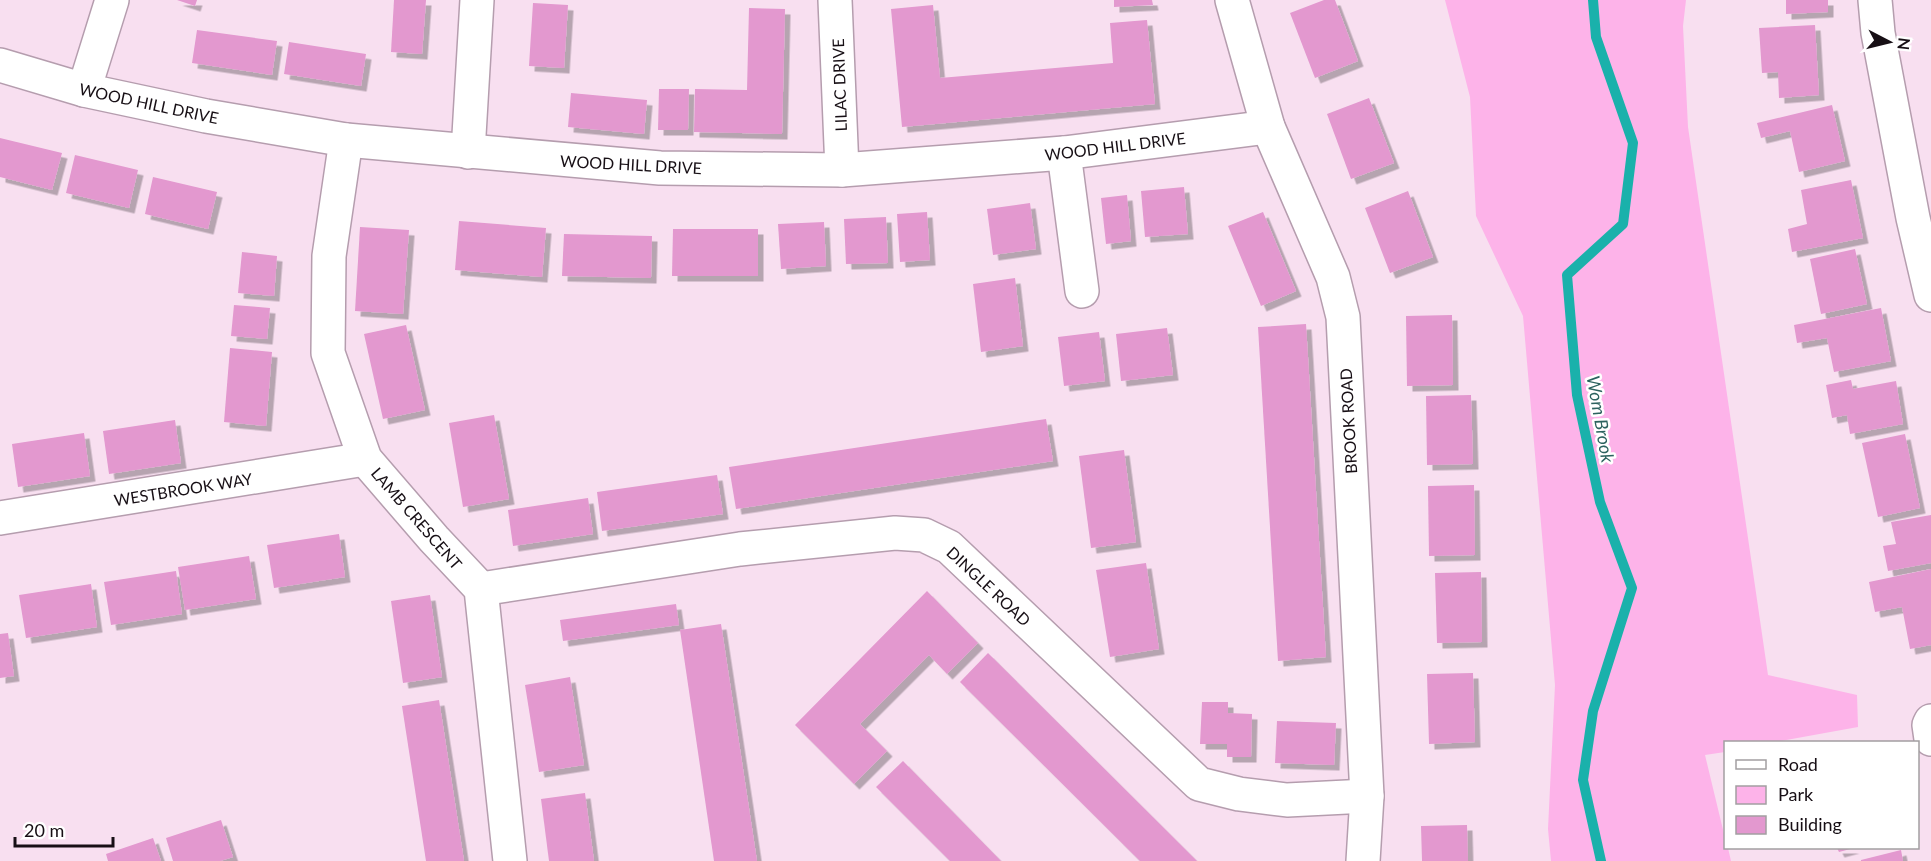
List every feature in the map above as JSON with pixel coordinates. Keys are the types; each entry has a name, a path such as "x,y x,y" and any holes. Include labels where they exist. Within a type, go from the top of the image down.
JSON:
{"street":[{"path":"84,90 112,0"},
{"path":"468,152 477,0"},
{"name":"LILAC DRIVE","path":"835,0 842,170"},
{"name":"BROOK ROAD","path":"1232,0 1268,127 1333,276 1343,317 1367,796 1363,861"},
{"path":"1875,0 1878,33 1912,218 1931,295"},
{"name":"WOOD HILL DRIVE","path":"0,65 84,90 206,116 346,140 660,168 842,170 1064,153 1268,127"},
{"name":"LAMB CRESCENT","path":"346,140 329,256 328,353 365,459 481,589"},
{"path":"1064,153 1082,291"},
{"name":"WESTBROOK WAY","path":"0,518 365,459"},
{"name":"DINGLE ROAD","path":"481,589 740,549 896,532 924,535 949,547 1199,784 1239,794 1287,800 1367,796"},
{"path":"481,589 510,861"},
{"path":"1931,721 1931,739"}],"green space":[{"path":"1445,0 1686,0 1683,26 1688,127 1768,675 1857,695 1858,727 1781,741 1724,741 1724,752 1705,755 1724,834 1724,849 1728,849 1731,861 1551,861 1548,829 1555,685 1523,316 1476,216 1470,97"}],"building":[{"path":"177,0 197,0 195,6"},
{"path":"394,0 426,0 422,54 391,52"},
{"path":"1114,0 1152,0 1153,5 1114,7"},
{"path":"1324,0 1335,0 1358,61 1315,78 1290,13"},
{"path":"1786,0 1828,0 1828,12 1786,14"},
{"path":"533,3 568,5 564,68 529,66"},
{"path":"933,5 940,78 1113,63 1110,23 1147,20 1155,104 902,127 891,9"},
{"path":"749,8 785,9 782,134 694,132 695,89 747,90"},
{"path":"1815,25 1819,95 1779,98 1778,72 1762,73 1759,28"},
{"path":"197,30 277,41 272,75 192,63"},
{"path":"289,42 366,54 361,86 284,74"},
{"path":"659,89 689,89 688,130 658,130"},
{"path":"571,93 647,100 644,134 568,127"},
{"path":"1369,98 1394,163 1351,179 1327,114"},
{"path":"1832,105 1845,161 1799,172 1790,131 1761,138 1757,123"},
{"path":"0,138 62,153 52,190 0,177"},
{"path":"75,155 138,170 129,208 66,193"},
{"path":"153,177 217,192 208,229 145,214"},
{"path":"1851,180 1863,238 1792,252 1788,229 1807,224 1801,190"},
{"path":"1184,187 1188,234 1145,237 1141,191"},
{"path":"1408,191 1433,257 1390,273 1365,208"},
{"path":"1127,195 1131,241 1106,244 1101,198"},
{"path":"1030,203 1036,249 993,255 987,209"},
{"path":"927,212 930,260 900,262 897,214"},
{"path":"1263,212 1296,291 1261,306 1228,226"},
{"path":"886,217 888,263 846,264 844,219"},
{"path":"459,221 546,228 542,277 455,270"},
{"path":"824,222 826,266 781,269 778,224"},
{"path":"360,227 409,230 403,314 355,311"},
{"path":"673,229 758,229 758,276 672,276"},
{"path":"564,234 652,236 651,278 562,276"},
{"path":"1855,249 1867,304 1821,314 1810,259"},
{"path":"242,252 277,256 274,296 238,293"},
{"path":"1015,278 1023,346 981,352 973,284"},
{"path":"234,305 270,308 267,339 231,336"},
{"path":"1881,308 1891,361 1834,372 1827,338 1797,343 1794,325"},
{"path":"1452,315 1453,385 1407,386 1406,316"},
{"path":"1306,324 1326,657 1278,661 1258,327"},
{"path":"406,325 425,410 383,419 364,334"},
{"path":"1167,328 1173,375 1121,381 1116,334"},
{"path":"1099,332 1105,381 1064,386 1058,337"},
{"path":"230,348 272,352 266,426 224,422"},
{"path":"1851,380 1853,389 1896,381 1903,424 1850,434 1847,415 1832,418 1826,385"},
{"path":"1471,395 1473,464 1427,465 1426,396"},
{"path":"494,415 509,499 463,507 449,423"},
{"path":"1046,419 1053,461 736,509 729,467"},
{"path":"175,420 181,463 109,474 103,431"},
{"path":"84,433 90,476 18,487 12,444"},
{"path":"1905,434 1920,508 1878,517 1862,443"},
{"path":"1124,450 1136,542 1091,548 1079,456"},
{"path":"717,475 723,514 602,531 597,492"},
{"path":"1474,485 1475,555 1429,556 1428,486"},
{"path":"588,498 593,534 513,546 508,510"},
{"path":"1931,515 1931,563 1888,571 1883,546 1896,544 1891,522"},
{"path":"339,534 345,577 274,588 267,545"},
{"path":"249,556 256,599 185,610 178,567"},
{"path":"1146,563 1159,649 1110,657 1096,570"},
{"path":"1931,569 1931,645 1910,649 1902,607 1875,612 1869,582"},
{"path":"176,571 182,614 111,625 104,582"},
{"path":"1481,572 1482,642 1437,643 1435,573"},
{"path":"91,584 97,627 26,638 19,595"},
{"path":"927,591 978,643 947,674 929,655 860,724 887,751 854,784 795,725"},
{"path":"430,595 442,677 403,683 391,601"},
{"path":"676,604 679,625 563,641 560,620"},
{"path":"721,624 757,861 714,861 680,630"},
{"path":"8,633 14,676 0,678 0,634"},
{"path":"988,653 1197,861 1140,861 960,682"},
{"path":"1473,673 1475,742 1429,744 1427,674"},
{"path":"570,677 584,765 539,772 525,685"},
{"path":"439,700 464,861 426,861 402,706"},
{"path":"1202,702 1228,702 1228,713 1252,714 1251,757 1227,757 1227,744 1200,744"},
{"path":"1277,721 1336,723 1334,765 1275,763"},
{"path":"903,761 1001,861 950,861 876,787"},
{"path":"585,793 594,861 549,861 541,799"},
{"path":"221,820 233,857 220,861 173,861 166,838"},
{"path":"1467,825 1468,861 1422,861 1421,826"},
{"path":"153,838 161,861 108,861 106,854"},
{"path":"1901,850 1903,861 1861,861 1861,860"}],"waterway":[{"name":"Wom Brook","path":"1593,0 1596,37 1633,143 1623,224 1567,275 1577,395 1600,502 1632,588 1593,711 1583,780 1601,861"}]}
